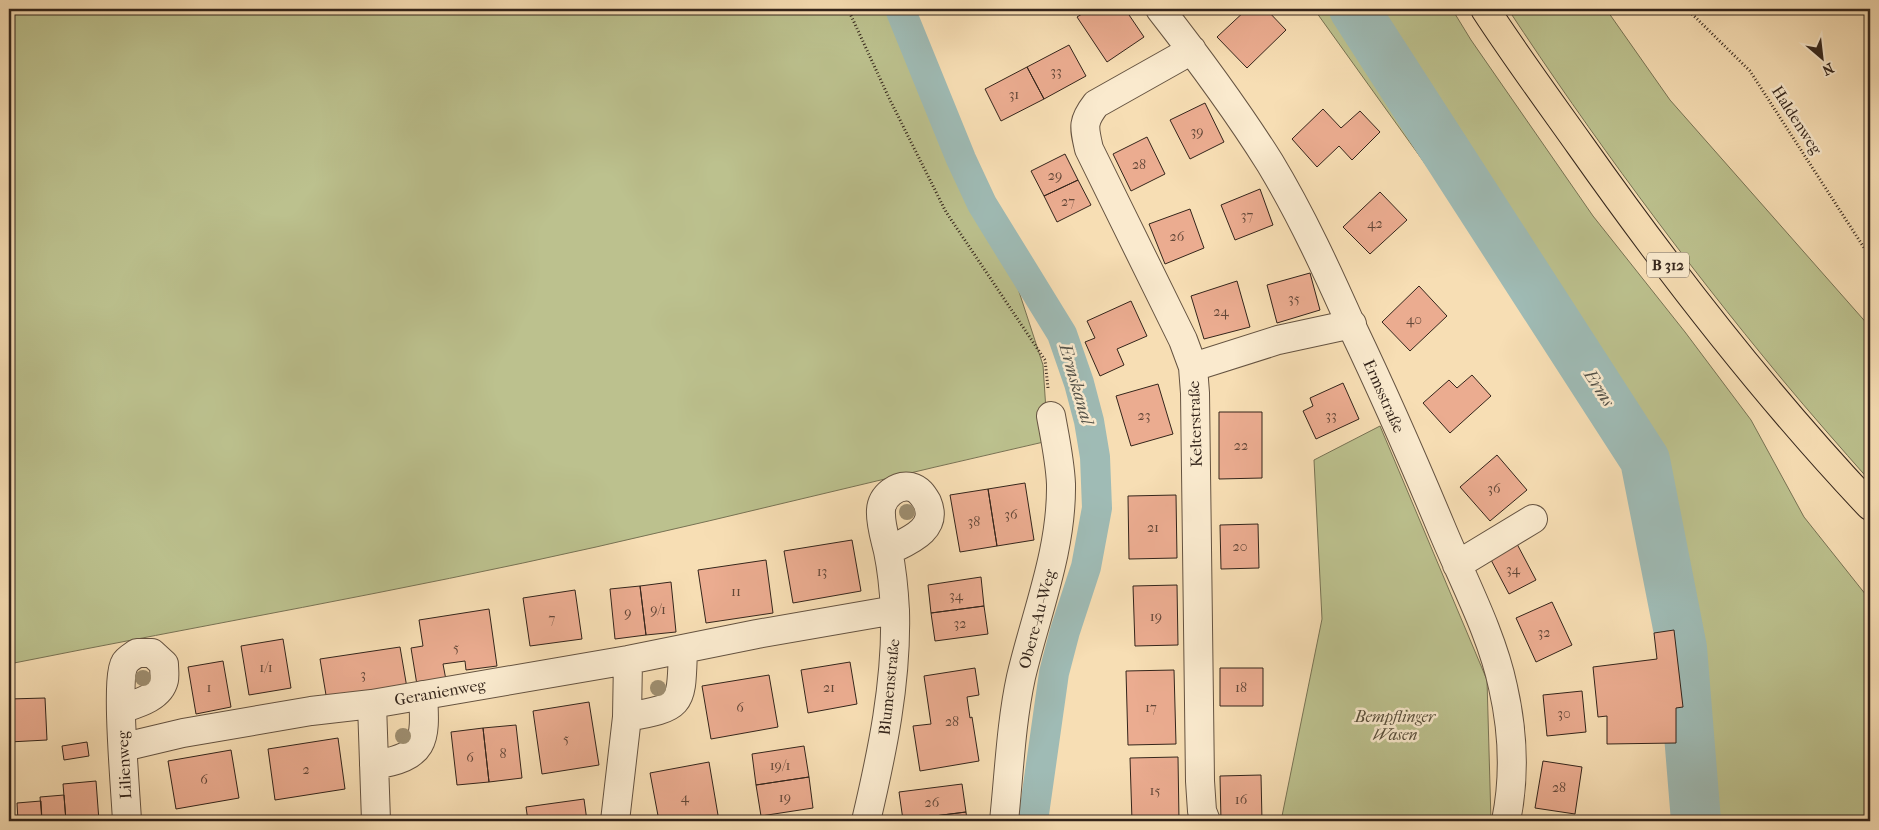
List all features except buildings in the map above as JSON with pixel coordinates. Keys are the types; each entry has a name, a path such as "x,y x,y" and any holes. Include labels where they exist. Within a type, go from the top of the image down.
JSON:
{"highway":[{"name":"B 312","path":"1485,9 1604,179 1692,297 1785,410 1870,506"}],"street":[{"name":"Ermsstraße","path":"1160,9 1238,112 1271,166 1308,234 1352,324 1419,474 1488,638 1503,686 1509,720 1512,759 1510,801 1506,821"},
{"name":"Kelterstraße","path":"1192,50 1096,104 1086,117 1085,131 1089,148 1183,340 1192,367 1196,415 1196,560 1200,781 1202,810 1206,821"},
{"path":"1192,367 1278,340 1352,324"},
{"name":"Obere-Au-Weg","path":"1004,821 1016,704 1046,591 1056,537 1061,484 1051,416"},
{"path":"1457,565 1533,519"},
{"name":"Blumenstraße","path":"866,821 884,740 895,655 895,610 888,551"},
{"name":"Geranienweg","path":"124,747 183,733 311,711 372,704 628,660 757,634 895,610"},
{"path":"627,717 671,707 680,695 683,649"},
{"path":"615,821 627,717 628,660"},
{"path":"374,765 405,757 421,743 425,725 423,695"},
{"path":"372,704 376,821"},
{"name":"Lilienweg","path":"121,709 127,821"}],"path":[{"path":"848,9 889,98 946,212 1044,360 1051,416"},
{"name":"Haldenweg","path":"1687,9 1750,71 1870,257"},
{"path":"1866,150 1870,156"}],"green space":[{"path":"9,9 891,9 991,206 1043,365 1048,441 523,563 9,664"},
{"path":"1314,9 1452,9 1471,40 1593,216 1685,332 1751,420 1804,517 1870,600 1870,821 1699,821 1687,728 1677,623 1648,474"},
{"path":"1508,9 1606,9 1670,100 1870,327 1870,481 1781,378 1709,289 1605,150"},
{"name":"Bempflinger Wasen","path":"1380,426 1487,680 1491,821 1281,821 1322,619 1314,460"}],"waterway":[{"name":"Ermskanal","path":"900,9 961,159 982,204 1062,334 1079,383 1089,421 1095,457 1097,508 1086,567 1065,631 1054,673 1033,821"},
{"name":"Erms","path":"1354,9 1645,460 1682,648 1696,821"}]}
